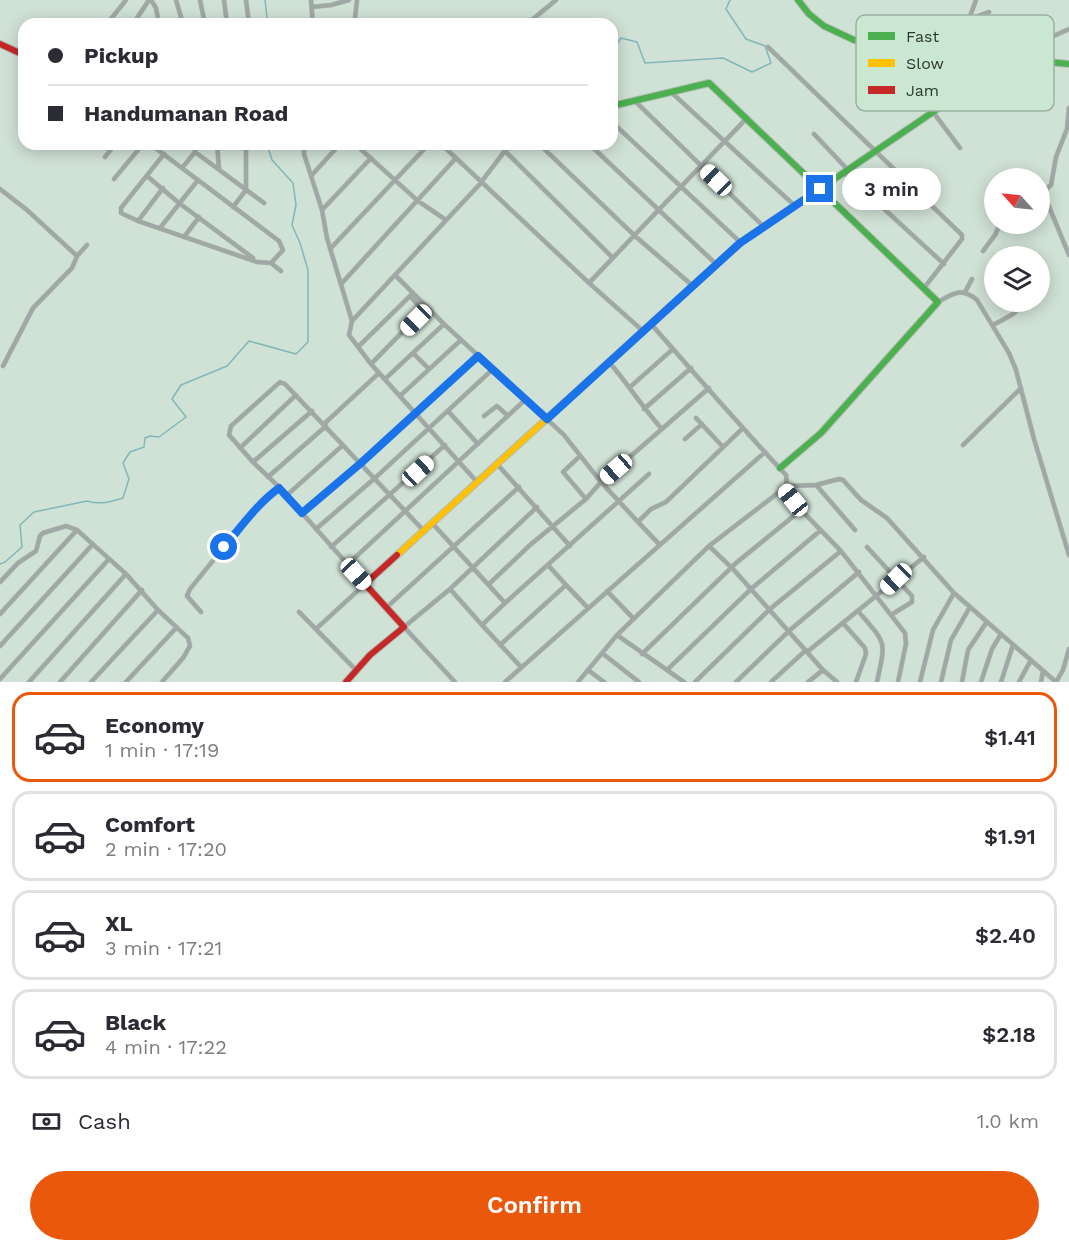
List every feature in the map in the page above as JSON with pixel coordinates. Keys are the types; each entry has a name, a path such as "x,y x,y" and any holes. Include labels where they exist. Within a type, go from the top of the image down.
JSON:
{"street":[{"path":"112,18 126,0"},
{"path":"137,18 150,0 156,8 158,18"},
{"path":"176,0 181,18"},
{"path":"200,0 204,18"},
{"path":"224,0 226,18"},
{"path":"246,0 248,18"},
{"path":"311,0 313,18"},
{"path":"312,7 349,0"},
{"path":"355,18 357,0"},
{"path":"535,18 556,0"},
{"path":"798,0 809,14 824,26 847,38 856,40"},
{"path":"970,15 976,0"},
{"path":"980,15 989,12"},
{"path":"1054,36 1069,29"},
{"path":"0,44 18,52"},
{"path":"768,47 962,235 962,239 944,264 923,289"},
{"path":"1054,62 1069,64"},
{"path":"618,105 709,83 938,302"},
{"path":"672,93 794,206"},
{"path":"636,102 763,226"},
{"path":"1050,185 1056,158 1068,129 1069,108"},
{"path":"316,629 740,243 933,112 960,148"},
{"path":"589,283 747,118"},
{"path":"618,128 740,243"},
{"path":"814,134 846,171 944,264"},
{"path":"105,157 110,150"},
{"path":"114,179 138,150"},
{"path":"158,150 283,246 271,263"},
{"path":"217,150 219,170"},
{"path":"233,207 246,190 246,150"},
{"path":"304,150 352,321 349,335 371,364 478,482"},
{"path":"311,176 335,150"},
{"path":"361,150 418,201 446,220"},
{"path":"330,249 424,150"},
{"path":"447,150 482,180 589,283 644,331"},
{"path":"545,150 635,236 693,286"},
{"path":"595,150 716,264"},
{"path":"182,168 195,152 264,203"},
{"path":"352,321 446,220 505,152 613,258"},
{"path":"164,154 121,208 121,213 124,216 257,262 271,263 281,271"},
{"path":"342,283 456,158"},
{"path":"322,210 371,159"},
{"path":"147,176 257,262"},
{"path":"160,228 198,180"},
{"path":"138,221 163,188"},
{"path":"0,189 27,210 77,256"},
{"path":"1050,213 1069,255"},
{"path":"184,237 199,217"},
{"path":"983,251 995,234"},
{"path":"3,366 33,308 72,268 77,256 87,245"},
{"path":"371,364 420,314 419,306 395,275"},
{"path":"965,292 972,279"},
{"path":"780,468 821,433 938,302 951,295 965,292 977,300 1009,353 1069,555"},
{"path":"411,294 564,435 601,482 659,544"},
{"path":"358,347 411,294"},
{"path":"993,325 1015,312"},
{"path":"385,379 444,324"},
{"path":"651,324 709,388 742,429 786,475 785,487 801,510 841,551 891,615 906,638 898,682"},
{"path":"401,395 461,340"},
{"path":"630,387 673,349"},
{"path":"413,353 429,369"},
{"path":"302,513 361,463 478,356"},
{"path":"609,362 662,429"},
{"path":"644,409 691,368"},
{"path":"315,529 375,478 493,369"},
{"path":"268,477 379,373"},
{"path":"425,531 285,384 280,382 231,426 229,435 240,448 455,682"},
{"path":"489,584 709,388"},
{"path":"963,445 1021,388"},
{"path":"240,448 296,395"},
{"path":"346,565 526,399"},
{"path":"484,416 497,406 508,417"},
{"path":"253,462 312,411"},
{"path":"448,411 478,444"},
{"path":"696,418 723,447"},
{"path":"685,439 702,424"},
{"path":"638,522 651,509 666,502 742,429"},
{"path":"286,496 343,445"},
{"path":"331,547 391,496 445,445"},
{"path":"505,682 765,452"},
{"path":"580,456 563,472 586,499"},
{"path":"497,464 570,546"},
{"path":"482,626 649,474"},
{"path":"578,682 617,635 709,546 785,487 843,480 861,500 886,518 924,557 954,593 1056,682 1063,670 1069,649"},
{"path":"816,485 855,530"},
{"path":"386,608 519,487"},
{"path":"201,612 187,596 190,589 254,510 279,488"},
{"path":"346,682 370,655 450,590 537,507"},
{"path":"642,654 733,569 736,563 801,510"},
{"path":"433,524 505,603"},
{"path":"0,582 36,550 43,533 66,526 77,530 126,574 158,610 188,638 190,646 183,658 162,682"},
{"path":"0,614 77,530"},
{"path":"667,670 751,589 821,530"},
{"path":"0,646 93,544"},
{"path":"709,546 790,630 823,670 837,682"},
{"path":"867,547 913,600 891,615"},
{"path":"695,682 770,609 841,551"},
{"path":"771,682 806,651 878,597 924,557"},
{"path":"0,679 109,559"},
{"path":"548,565 588,608"},
{"path":"0,572 8,574"},
{"path":"736,682 790,630 859,572"},
{"path":"29,682 126,574"},
{"path":"500,645 566,585"},
{"path":"60,682 142,590"},
{"path":"450,590 521,667"},
{"path":"607,591 634,619"},
{"path":"920,682 933,630 954,593"},
{"path":"941,682 951,640 970,608"},
{"path":"92,682 158,610"},
{"path":"858,611 881,637 884,644 877,682"},
{"path":"299,612 356,670"},
{"path":"962,682 968,651 986,622"},
{"path":"843,623 865,648 866,654 856,682"},
{"path":"126,682 176,628"},
{"path":"981,682 992,649 1001,634"},
{"path":"617,635 684,682"},
{"path":"1000,682 1014,645"},
{"path":"602,653 639,682"},
{"path":"1019,682 1031,660"},
{"path":"588,670 604,682"},
{"path":"808,682 823,670"},
{"path":"1041,682 1043,671"}],"waterway":[{"path":"265,0 267,18"},
{"path":"618,43 621,38 637,42 645,63 723,58 752,72 771,63 765,46 746,39 726,9 730,0"},
{"path":"0,564 22,547 20,525 34,512 87,501 101,503 123,498 129,479 123,463 130,452 144,447 145,438 159,437 186,417 172,399 181,385 227,366 249,341 296,354 308,342 308,270 292,225 296,205 293,183 272,160 269,150"}],"traffic: fast":[{"path":"798,0 809,14 824,26 856,40"},
{"path":"1054,62 1069,64"},
{"path":"618,105 709,83 938,302 821,433 780,468"},
{"path":"652,323 740,243 934,111"}],"traffic: slow":[{"path":"397,555 652,323"}],"traffic: jam":[{"path":"0,44 18,52"},
{"path":"346,682 370,655 404,627 365,584 397,555"}],"route":[{"path":"224,547 264,499 279,488 302,513 361,463 478,356 547,419 740,243 820,189"}]}
